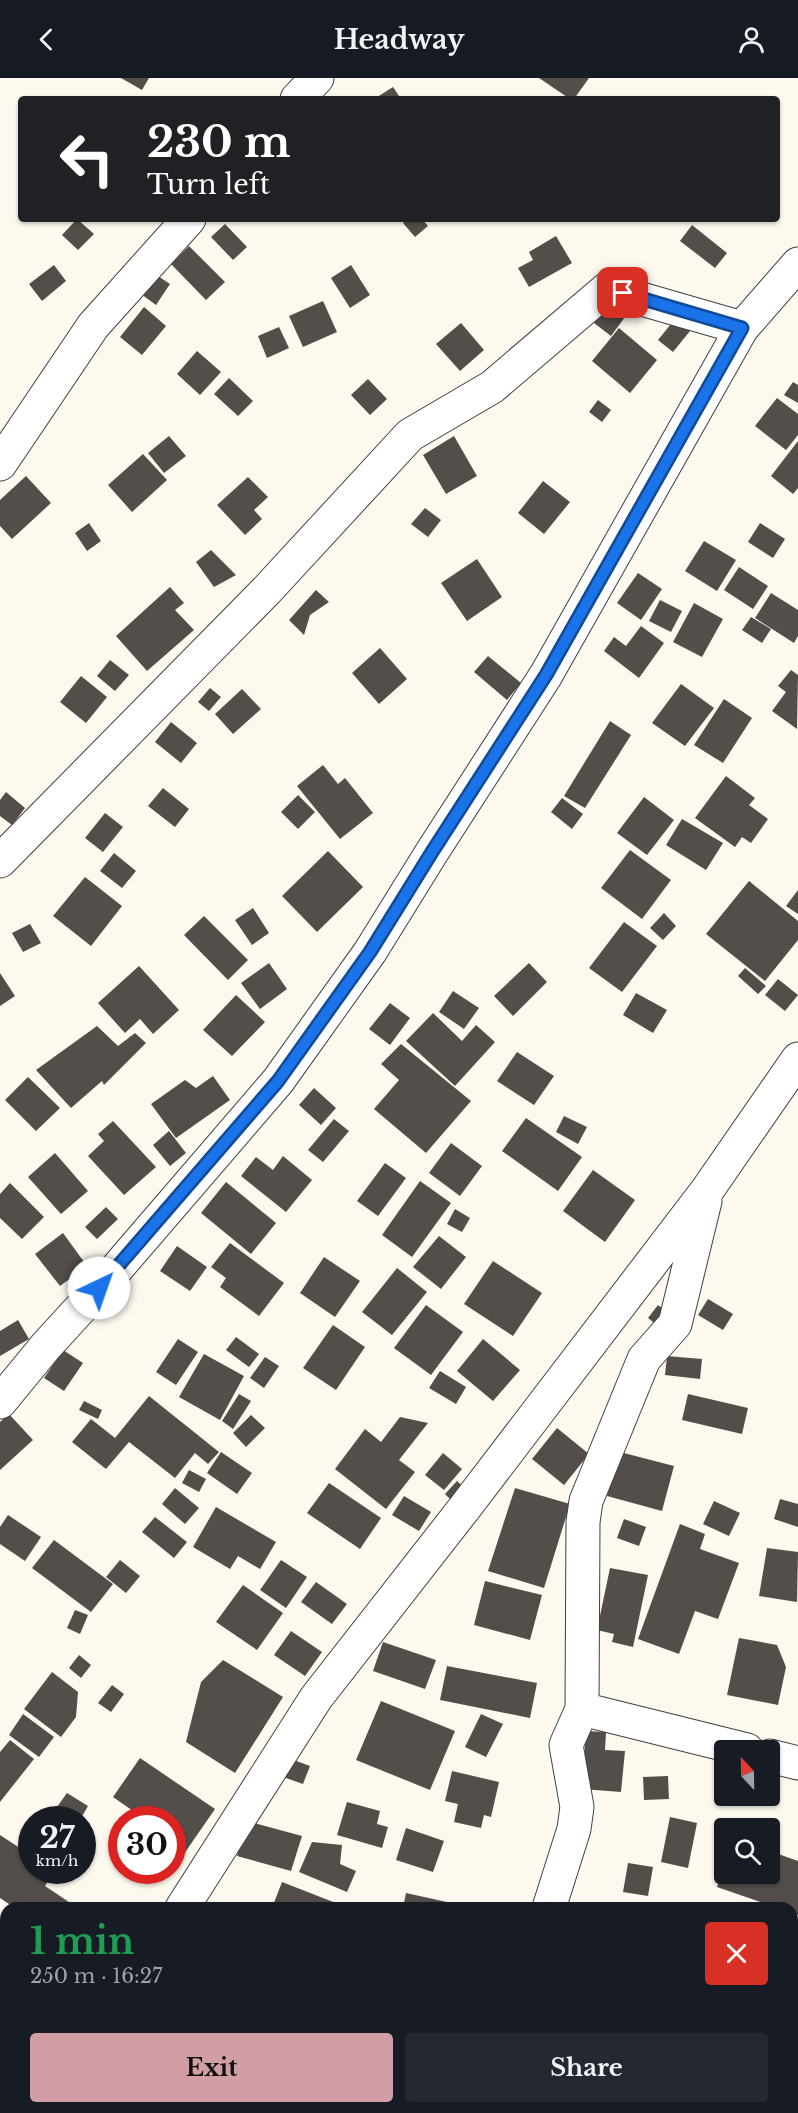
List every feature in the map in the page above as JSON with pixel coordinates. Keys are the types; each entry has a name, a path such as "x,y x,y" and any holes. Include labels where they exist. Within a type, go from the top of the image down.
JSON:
{"street":[{"path":"300,96 317,78"},
{"path":"0,464 93,326 186,222"},
{"path":"0,1402 46,1346 120,1265 278,1081 370,952 546,675 742,328 798,264"},
{"path":"0,861 267,590 410,435 492,387 607,289 742,328"},
{"path":"186,1902 316,1698 474,1497 708,1189 798,1059"},
{"path":"551,1902 574,1829 577,1807 566,1745 582,1709 586,1501 644,1359 675,1324 708,1189"},
{"path":"582,1709 714,1742"},
{"path":"780,1758 798,1763"}],"building":[{"path":"121,78 149,78 142,90"},
{"path":"539,78 589,78 576,96 566,96"},
{"path":"393,87 399,96 379,96"},
{"path":"74,222 80,222 94,234 78,250 62,235"},
{"path":"425,222 428,226 415,237 403,223"},
{"path":"225,224 247,247 233,260 211,237"},
{"path":"692,225 727,253 715,268 680,241"},
{"path":"556,236 572,263 529,287 518,268 533,260 529,252"},
{"path":"189,246 225,282 206,300 171,264"},
{"path":"54,265 66,281 42,301 29,284"},
{"path":"351,265 370,295 350,308 331,278"},
{"path":"155,274 170,284 156,305 141,294"},
{"path":"323,301 337,332 303,347 289,316"},
{"path":"611,301 628,313 611,336 594,323"},
{"path":"144,307 166,326 142,355 120,337"},
{"path":"675,319 690,331 673,352 658,340"},
{"path":"461,323 484,350 460,371 436,344"},
{"path":"279,327 289,348 267,358 258,336"},
{"path":"619,328 657,360 630,393 592,361"},
{"path":"197,351 221,372 200,395 177,374"},
{"path":"229,378 253,401 238,416 214,394"},
{"path":"368,379 387,399 370,415 351,395"},
{"path":"793,382 798,385 798,403 784,395"},
{"path":"777,398 798,414 798,435 786,450 755,426"},
{"path":"598,400 611,410 602,422 589,412"},
{"path":"169,436 186,456 164,473 148,453"},
{"path":"454,436 477,476 446,494 423,455"},
{"path":"798,441 798,488 793,494 771,476"},
{"path":"143,454 167,480 132,512 108,485"},
{"path":"26,476 51,503 12,539 0,526 0,500"},
{"path":"248,477 268,497 254,510 262,519 245,535 217,505"},
{"path":"543,481 570,502 544,534 518,513"},
{"path":"425,508 441,520 428,537 411,524"},
{"path":"89,523 101,541 87,551 75,533"},
{"path":"760,523 785,539 773,558 748,542"},
{"path":"704,541 736,560 717,591 685,571"},
{"path":"211,550 236,575 214,587 196,562"},
{"path":"477,559 502,597 467,621 441,583"},
{"path":"739,567 768,586 753,609 724,590"},
{"path":"638,573 662,589 641,620 617,603"},
{"path":"170,587 184,603 175,610 194,630 147,671 116,636"},
{"path":"316,590 329,602 310,615 304,635 289,620"},
{"path":"771,593 798,610 798,636 794,643 755,618"},
{"path":"660,600 682,611 671,632 649,621"},
{"path":"694,603 723,619 702,657 673,642"},
{"path":"751,617 771,629 762,643 742,630"},
{"path":"641,626 664,643 639,678 604,651 614,637 626,646"},
{"path":"380,648 407,679 379,704 352,673"},
{"path":"488,656 521,683 507,700 474,672"},
{"path":"110,660 129,675 115,691 97,676"},
{"path":"791,670 798,675 797,729 772,711 786,692 778,686"},
{"path":"81,676 107,697 86,723 60,702"},
{"path":"681,684 714,708 685,746 652,723"},
{"path":"210,688 221,697 209,711 198,702"},
{"path":"242,689 261,709 233,734 215,714"},
{"path":"724,699 752,718 723,763 694,745"},
{"path":"610,721 631,735 585,808 564,796"},
{"path":"171,722 197,743 181,763 155,742"},
{"path":"323,765 338,784 345,778 373,813 340,839 297,786"},
{"path":"726,776 755,798 749,805 768,819 751,843 742,837 735,847 695,818"},
{"path":"163,788 189,809 175,827 148,806"},
{"path":"6,792 25,808 12,825 0,816 0,800"},
{"path":"298,795 315,812 298,829 281,812"},
{"path":"644,797 674,820 647,855 617,833"},
{"path":"562,798 583,814 572,829 551,812"},
{"path":"105,813 123,827 103,852 85,838"},
{"path":"682,819 723,843 706,870 666,845"},
{"path":"630,850 671,880 642,919 601,888"},
{"path":"328,851 363,887 317,932 282,896"},
{"path":"114,853 136,871 122,888 100,871"},
{"path":"85,877 122,906 91,946 53,916"},
{"path":"749,881 798,921 798,940 765,981 706,934"},
{"path":"798,890 798,914 786,906"},
{"path":"253,908 269,933 252,945 235,920"},
{"path":"664,913 676,926 663,940 650,928"},
{"path":"204,916 248,960 228,980 184,935"},
{"path":"624,922 657,946 622,992 589,968"},
{"path":"30,924 41,943 23,952 12,933"},
{"path":"269,963 287,989 260,1009 241,983"},
{"path":"529,963 547,982 513,1016 494,996"},
{"path":"139,966 179,1010 153,1034 140,1019 125,1033 98,1003"},
{"path":"745,968 766,986 758,994 738,976"},
{"path":"0,973 15,996 0,1006"},
{"path":"778,979 798,995 785,1011 765,995"},
{"path":"453,991 479,1008 464,1029 439,1012"},
{"path":"636,993 667,1010 653,1033 623,1015"},
{"path":"236,995 265,1022 232,1056 203,1030"},
{"path":"390,1003 410,1018 390,1045 369,1029"},
{"path":"433,1013 462,1041 476,1025 495,1042 455,1086 406,1041"},
{"path":"97,1026 118,1046 135,1033 146,1043 104,1085 102,1081 71,1108 36,1070"},
{"path":"401,1044 471,1101 426,1153 374,1109 399,1080 381,1064"},
{"path":"517,1052 554,1076 534,1105 497,1081"},
{"path":"213,1076 230,1100 176,1138 151,1104 185,1080 196,1088"},
{"path":"28,1077 60,1108 36,1131 5,1100"},
{"path":"314,1088 336,1108 321,1125 299,1105"},
{"path":"564,1116 587,1127 578,1144 556,1132"},
{"path":"526,1118 582,1157 558,1191 502,1151"},
{"path":"334,1119 349,1131 323,1162 308,1150"},
{"path":"113,1121 156,1167 124,1195 88,1156 104,1141 98,1134"},
{"path":"169,1131 186,1153 170,1166 153,1145"},
{"path":"451,1143 482,1166 460,1196 429,1173"},
{"path":"55,1153 88,1191 61,1214 28,1177"},
{"path":"283,1156 312,1180 286,1212 241,1176 256,1157 273,1170"},
{"path":"385,1163 406,1178 378,1216 357,1201"},
{"path":"593,1170 635,1200 605,1242 563,1211"},
{"path":"420,1181 451,1203 412,1257 382,1235"},
{"path":"226,1182 276,1223 251,1254 201,1213"},
{"path":"10,1183 44,1217 22,1239 0,1218 0,1194"},
{"path":"106,1207 118,1219 97,1239 85,1227"},
{"path":"455,1209 470,1218 462,1232 447,1224"},
{"path":"63,1233 87,1266 60,1286 35,1254"},
{"path":"439,1236 466,1257 441,1289 413,1267"},
{"path":"230,1243 284,1283 259,1316 220,1287 226,1278 211,1267"},
{"path":"177,1246 207,1267 190,1291 160,1271"},
{"path":"324,1257 360,1281 335,1317 300,1293"},
{"path":"493,1261 542,1293 513,1336 464,1304"},
{"path":"397,1268 427,1292 392,1335 362,1312"},
{"path":"708,1299 733,1314 723,1330 698,1315"},
{"path":"426,1305 463,1332 431,1375 394,1348"},
{"path":"658,1305 672,1316 662,1329 648,1318"},
{"path":"18,1320 29,1339 0,1356 0,1331"},
{"path":"333,1325 365,1347 336,1390 303,1368"},
{"path":"236,1337 259,1354 249,1367 226,1350"},
{"path":"178,1339 198,1352 176,1385 156,1372"},
{"path":"483,1339 520,1370 493,1401 457,1371"},
{"path":"63,1350 83,1363 64,1391 44,1378"},
{"path":"204,1354 244,1376 220,1420 179,1397"},
{"path":"667,1356 702,1359 700,1379 665,1375"},
{"path":"265,1357 279,1366 264,1388 250,1378"},
{"path":"440,1371 466,1387 456,1404 429,1388"},
{"path":"239,1394 251,1401 233,1429 222,1421"},
{"path":"688,1394 748,1408 742,1434 682,1420"},
{"path":"149,1396 219,1452 208,1464 195,1453 175,1478 129,1442 106,1469 72,1442 91,1419 115,1438"},
{"path":"84,1401 102,1410 98,1419 79,1410"},
{"path":"9,1414 33,1440 0,1470 0,1422"},
{"path":"251,1415 265,1428 246,1447 233,1433"},
{"path":"400,1417 428,1423 399,1460 415,1472 386,1509 335,1469 365,1429 381,1442"},
{"path":"557,1428 589,1454 564,1485 532,1459"},
{"path":"221,1452 252,1473 237,1494 207,1473"},
{"path":"620,1452 674,1466 662,1511 607,1496"},
{"path":"443,1453 462,1469 444,1490 425,1475"},
{"path":"189,1470 206,1479 199,1492 182,1483"},
{"path":"457,1481 466,1489 454,1503 445,1494"},
{"path":"329,1483 381,1518 360,1549 307,1513"},
{"path":"175,1488 199,1508 185,1524 162,1504"},
{"path":"515,1488 570,1504 544,1588 488,1571"},
{"path":"404,1496 431,1512 419,1531 392,1515"},
{"path":"780,1499 798,1504 798,1527 774,1519"},
{"path":"714,1501 740,1513 729,1536 703,1524"},
{"path":"216,1507 276,1542 260,1569 238,1556 230,1569 193,1547"},
{"path":"8,1515 41,1537 25,1561 0,1544 0,1527"},
{"path":"155,1517 187,1542 174,1558 142,1532"},
{"path":"624,1519 646,1527 639,1546 617,1538"},
{"path":"680,1524 705,1534 700,1549 739,1563 718,1619 695,1611 679,1654 638,1639"},
{"path":"54,1540 113,1584 91,1612 32,1568"},
{"path":"767,1548 798,1552 797,1602 759,1596"},
{"path":"120,1560 140,1576 126,1593 106,1577"},
{"path":"281,1560 307,1577 286,1608 260,1590"},
{"path":"610,1568 648,1575 633,1647 612,1642 614,1634 597,1630"},
{"path":"485,1581 542,1595 530,1640 474,1625"},
{"path":"316,1582 347,1604 332,1624 301,1602"},
{"path":"243,1585 283,1613 257,1650 216,1622"},
{"path":"75,1610 88,1615 80,1634 67,1628"},
{"path":"291,1631 322,1652 305,1676 274,1655"},
{"path":"739,1638 777,1645 786,1667 778,1705 727,1695"},
{"path":"383,1642 436,1660 425,1689 373,1671"},
{"path":"79,1655 91,1665 81,1678 69,1668"},
{"path":"223,1660 283,1697 235,1773 186,1742 201,1682"},
{"path":"447,1666 537,1683 530,1718 440,1700"},
{"path":"52,1672 78,1692 76,1717 61,1737 24,1709"},
{"path":"112,1685 124,1694 111,1712 98,1703"},
{"path":"381,1701 455,1731 430,1790 356,1760"},
{"path":"23,1714 54,1737 39,1757 9,1735"},
{"path":"481,1714 503,1724 486,1757 465,1747"},
{"path":"586,1731 606,1732 605,1750 625,1751 621,1792 582,1789"},
{"path":"10,1740 34,1759 0,1802 0,1752"},
{"path":"140,1758 215,1809 186,1851 186,1806 126,1806 113,1797"},
{"path":"291,1759 310,1766 303,1784 283,1777"},
{"path":"452,1771 499,1782 491,1817 484,1815 481,1828 454,1822 458,1804 445,1801"},
{"path":"668,1776 669,1799 644,1800 643,1777"},
{"path":"67,1793 88,1806 58,1806"},
{"path":"347,1802 380,1811 377,1824 388,1827 382,1848 337,1835"},
{"path":"670,1817 697,1823 688,1868 661,1862"},
{"path":"247,1821 302,1836 291,1871 237,1856"},
{"path":"406,1828 444,1841 433,1872 396,1860"},
{"path":"0,1835 18,1847 18,1884 46,1884 45,1886 69,1902 6,1902 0,1898"},
{"path":"312,1842 342,1845 340,1864 356,1871 347,1892 299,1872"},
{"path":"780,1855 798,1861 798,1902 761,1902 717,1887 718,1884 780,1884"},
{"path":"628,1863 653,1867 648,1896 623,1892"},
{"path":"282,1882 333,1902 274,1902"},
{"path":"406,1893 447,1902 404,1902"}],"route":[{"path":"99,1288 278,1081 370,952 546,675 742,328 623,293"}]}
